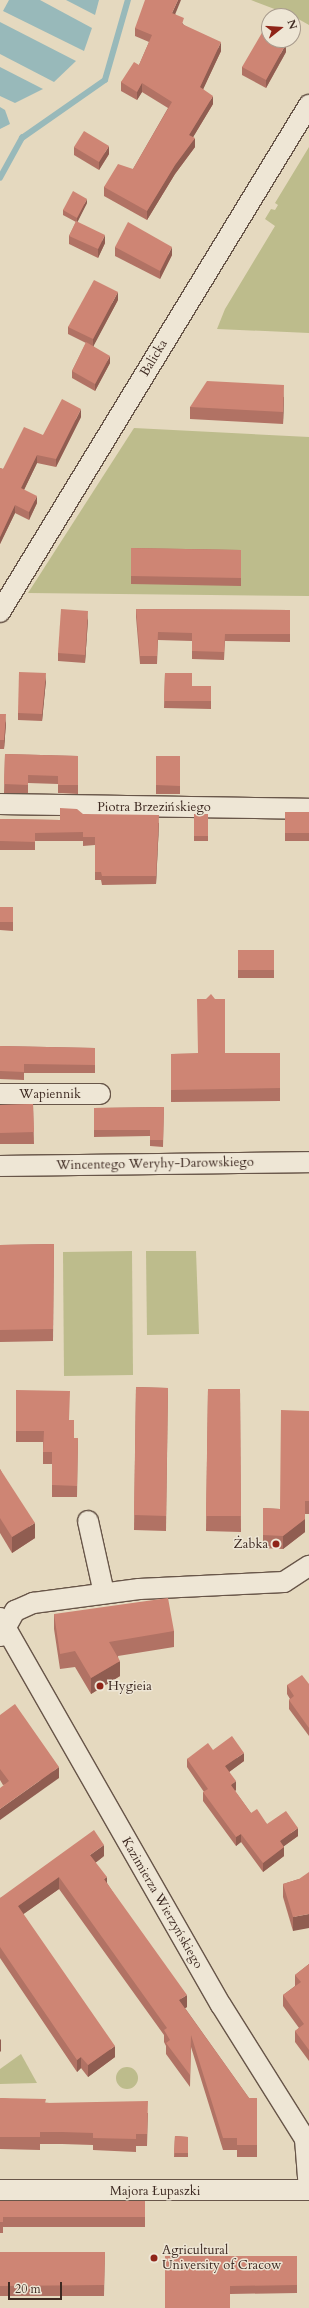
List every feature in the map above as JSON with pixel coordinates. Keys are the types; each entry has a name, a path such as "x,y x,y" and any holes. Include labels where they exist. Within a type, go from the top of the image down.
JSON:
{"street":[{"name":"Balicka","path":"0,612 309,105"},
{"name":"Piotra Brzezińskiego","path":"0,804 309,809"},
{"name":"Wapiennik","path":"0,1094 100,1094"},
{"name":"Wincentego Weryhy-Darowskiego","path":"0,1166 309,1162"},
{"path":"88,1521 104,1593"},
{"path":"2,1627 15,1611 33,1603 104,1593 284,1582 309,1566"},
{"name":"Kazimierza Wierzyńskiego","path":"2,1627 221,2005 305,2139 309,2190"},
{"name":"Majora Łupaszki","path":"0,2190 309,2190"}],"shaded area":[{"path":"251,0 309,0 309,25 301,20 301,8 272,8"},
{"path":"309,147 309,333 217,329 225,309 275,226 265,219 271,209 275,210 278,205 275,203"},
{"path":"134,428 309,437 309,596 28,593"},
{"path":"132,1251 133,1375 64,1376 63,1252"},
{"path":"146,1251 196,1251 199,1334 147,1335"},
{"path":"21,2054 37,2083 0,2084 0,2069"},
{"path":"127,2067 135,2070 138,2078 135,2086 127,2089 119,2086 116,2078 119,2070"}],"water":[{"path":"9,0 40,0 92,28 84,51 3,11"},
{"path":"66,0 99,0 95,15"},
{"path":"0,22 76,61 54,82 0,54"},
{"path":"0,67 43,89 15,103 0,96"},
{"path":"0,107 5,110 10,124 0,129"}],"building":[{"path":"145,0 178,0 172,13 184,18 182,24 221,42 200,87 213,96 189,135 195,138 175,165 147,211 104,187 118,164 133,169 172,102 142,83 137,92 121,82 134,62 139,65 152,35 135,28"},
{"path":"261,34 261,48 284,48 266,80 242,67"},
{"path":"84,131 109,146 99,162 74,147"},
{"path":"73,191 87,199 77,218 63,210"},
{"path":"76,221 105,235 98,249 69,236"},
{"path":"128,222 172,247 160,271 115,247"},
{"path":"94,280 118,292 93,339 68,327"},
{"path":"86,342 110,356 95,384 72,371"},
{"path":"207,381 284,385 283,412 190,407"},
{"path":"62,399 81,409 56,459 37,455 21,488 37,496 29,512 15,505 0,537 0,468 3,469 24,427 43,435"},
{"path":"131,548 241,550 241,578 131,576"},
{"path":"61,609 88,611 85,655 58,653"},
{"path":"136,609 290,610 290,634 225,634 224,652 192,651 192,633 158,632 157,656 140,656"},
{"path":"19,672 46,673 42,714 18,713"},
{"path":"165,673 192,673 192,686 211,686 211,701 164,701"},
{"path":"0,714 6,714 4,740 0,740"},
{"path":"5,754 78,756 78,785 58,785 58,776 28,775 28,785 4,784"},
{"path":"156,756 180,756 180,786 156,785"},
{"path":"60,808 77,809 83,814 159,815 156,876 102,876 101,872 95,872 95,837 83,837 83,832 35,833 35,842 0,841 0,819 60,820"},
{"path":"285,812 309,812 309,833 285,833"},
{"path":"194,814 208,814 208,836 194,836"},
{"path":"0,907 13,907 13,922 0,922"},
{"path":"238,950 274,950 274,970 238,970"},
{"path":"211,994 215,999 225,999 225,1053 280,1053 280,1088 171,1090 171,1054 198,1053 197,999 206,999"},
{"path":"0,1046 95,1048 95,1065 24,1064 24,1072 0,1071"},
{"path":"33,1104 34,1132 0,1133 0,1105"},
{"path":"164,1107 163,1140 150,1140 150,1130 94,1130 94,1108"},
{"path":"54,1244 53,1329 0,1330 0,1245"},
{"path":"136,1387 168,1388 166,1516 134,1515"},
{"path":"208,1389 240,1389 241,1516 206,1516"},
{"path":"16,1390 70,1391 69,1420 74,1420 74,1438 78,1438 77,1486 52,1485 52,1452 43,1452 44,1431 16,1431"},
{"path":"281,1410 309,1411 309,1501 305,1501 305,1519 283,1536 263,1535 263,1508 280,1509"},
{"path":"0,1469 35,1523 12,1537 0,1518"},
{"path":"168,1598 174,1631 109,1642 120,1661 91,1678 75,1651 60,1654 54,1614"},
{"path":"302,1675 309,1684 309,1728 289,1700 294,1696 287,1685"},
{"path":"15,1704 59,1767 0,1809 0,1788 9,1781 0,1769 0,1715"},
{"path":"232,1736 244,1753 225,1766 236,1781 231,1785 251,1813 257,1809 267,1824 286,1811 298,1828 280,1841 284,1847 263,1863 241,1834 236,1837 203,1792 208,1789 187,1759 208,1743 213,1750"},
{"path":"94,1830 104,1845 90,1855 107,1877 104,1879 187,1995 179,2000 249,2098 257,2098 257,2145 237,2145 237,2138 223,2138 191,2035 190,2075 166,2043 170,2040 164,2030 167,2028 59,1877 18,1906 115,2046 88,2065 81,2057 77,2060 0,1947 0,1898"},
{"path":"309,1872 309,1914 293,1917 283,1884 299,1879"},
{"path":"309,1964 309,2050 295,2031 304,2024 283,1995 301,1982 295,1975"},
{"path":"0,2098 46,2099 45,2103 148,2101 147,2134 136,2134 136,2139 93,2138 93,2133 62,2132 40,2132 40,2137 0,2137"},
{"path":"175,2136 188,2137 188,2153 174,2153"},
{"path":"0,2201 145,2201 145,2217 3,2217 3,2222 0,2222"},
{"path":"0,2252 105,2252 104,2285 0,2286"},
{"path":"165,2256 297,2256 297,2285 230,2286 230,2308 165,2308"}],"waterway":[{"path":"0,178 22,138 105,80 128,0"}],"place":[{"name":"Żabka","path":"276,1544"},
{"name":"Hygieia","path":"100,1686"},
{"name":"Agricultural University of Cracow","path":"154,2258"}]}
